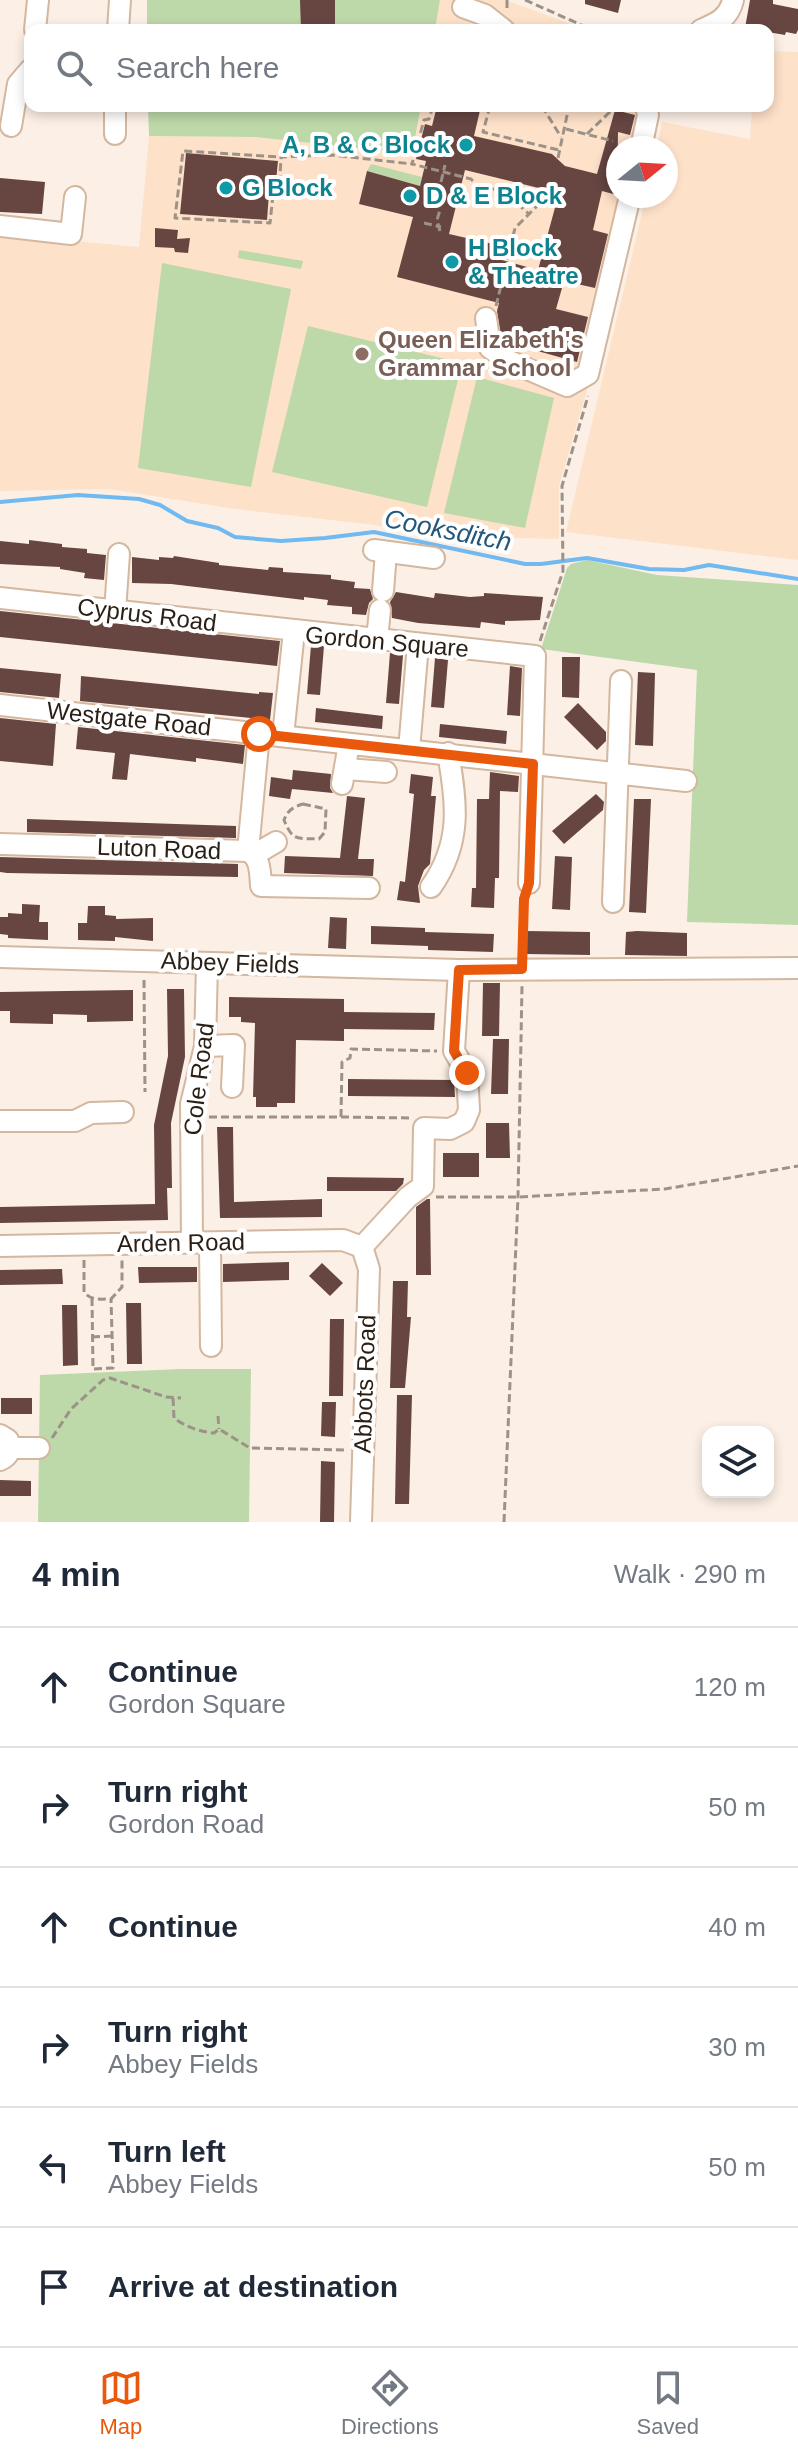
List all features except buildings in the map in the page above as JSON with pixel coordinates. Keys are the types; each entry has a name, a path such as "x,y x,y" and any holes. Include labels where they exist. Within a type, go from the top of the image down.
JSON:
{"street":[{"path":"36,24 38,0"},
{"path":"118,24 120,0"},
{"path":"715,24 731,9 733,0"},
{"path":"463,7 485,15 496,24"},
{"path":"11,126 18,84 24,77"},
{"path":"115,112 115,134"},
{"path":"644,136 647,112"},
{"path":"0,226 71,234 75,197"},
{"path":"487,328 490,348 509,361 567,386 588,374 627,208"},
{"path":"377,639 382,601 380,551 434,558"},
{"path":"115,611 119,554"},
{"name":"Cyprus Road","path":"0,598 294,631"},
{"name":"Gordon Square","path":"283,736 294,631 535,656"},
{"path":"409,750 418,644"},
{"path":"529,883 535,656"},
{"path":"613,902 621,681"},
{"name":"Westgate Road","path":"0,705 259,734"},
{"path":"259,734 686,781"},
{"name":"Luton Road","path":"0,844 251,853 259,734"},
{"path":"349,744 344,776 386,772"},
{"path":"444,879 456,823 448,753"},
{"path":"283,839 251,853 259,865 261,886 369,888"},
{"name":"Abbey Fields","path":"0,957 459,970 798,968"},
{"name":"Cole Road","path":"207,964 205,1046 191,1117 211,1346"},
{"path":"362,1247 408,1197 423,1186 424,1128 450,1129 464,1122 469,1110 467,1073 446,1051 459,970"},
{"path":"205,1046 234,1045 232,1087"},
{"path":"0,1121 75,1121 91,1113 123,1112"},
{"name":"Arden Road","path":"0,1246 343,1240 362,1247"},
{"name":"Abbots Road","path":"361,1522 369,1269 362,1247"},
{"path":"3,1447 37,1448"}],"path":[{"path":"525,0 579,24"},
{"path":"412,164 424,120 429,119 431,112"},
{"path":"488,112 483,132 559,150"},
{"path":"546,112 562,138"},
{"path":"558,158 568,112"},
{"path":"587,134 610,112"},
{"path":"564,129 606,139"},
{"path":"281,157 279,196 271,195 270,223 175,218 183,151 281,157 332,155 412,164 471,179 477,186 503,191 529,214"},
{"path":"441,182 445,165"},
{"path":"487,328 515,228 552,191"},
{"path":"424,223 440,229 437,220 440,210"},
{"path":"535,656 563,571 562,486 592,383"},
{"path":"313,805 326,809 325,832 319,839 283,839 284,820 293,807 313,805"},
{"path":"504,1522 518,1197 524,899 529,883"},
{"path":"143,960 145,1092"},
{"path":"341,1117 342,1062 350,1058 351,1049 446,1051"},
{"path":"191,1117 423,1118 424,1128"},
{"path":"408,1197 518,1197 665,1189 798,1166"},
{"path":"92,1298 93,1369 113,1368 111,1299 122,1287 121,1244"},
{"path":"84,1245 84,1292 92,1298 111,1299"},
{"path":"102,1290 102,1299"},
{"path":"92,1337 112,1336"},
{"path":"109,1368 110,1378"},
{"path":"37,1448 36,1443 54,1436 71,1409 98,1382 110,1378 181,1398"},
{"path":"173,1398 174,1418 177,1421 205,1433 214,1433 219,1429"},
{"path":"218,1416 219,1429"},
{"path":"219,1429 250,1448 362,1451"}],"shaded area":[{"path":"440,0 506,0 571,24 436,24"},
{"name":"Queen Elizabeth's Grammar School","path":"774,51 798,52 798,560 566,532 643,208 678,208 678,136 659,136 662,122 750,139 752,112 774,112"},
{"name":"Queen Elizabeth's Grammar School","path":"420,112 655,112 649,136 606,136 606,208 633,208 609,315 559,486 559,539 430,536 375,525 235,509 109,489 0,491 0,234 139,247 149,136 255,137 412,154"}],"green space":[{"path":"147,0 440,0 436,24 147,24"},
{"path":"148,112 420,112 412,154 255,137 149,136"},
{"path":"371,164 422,177 420,186 367,171"},
{"path":"239,250 303,261 301,269 238,258"},
{"path":"162,263 291,289 251,487 138,468"},
{"path":"308,326 462,363 427,507 272,472"},
{"path":"477,377 554,398 525,528 444,513"},
{"path":"587,560 657,575 798,585 798,925 687,922 697,670 541,649 567,568"},
{"path":"251,1369 249,1522 38,1522 40,1375"}],"waterway":[{"name":"Cooksditch","path":"0,502 78,495 139,499 160,505 187,521 218,528 235,537 281,541 374,532 525,564 587,558 649,569 684,570 709,565 798,579"}],"place":[{"name":"A, B & C Block","path":"466,145"},
{"name":"G Block","path":"226,188"},
{"name":"D & E Block","path":"410,196"},
{"name":"H Block & Theatre","path":"452,262"},
{"name":"Queen Elizabeth's Grammar School","path":"362,354"}],"route":[{"path":"259,734 533,764 522,969 459,970 454,1051 467,1073"}]}
